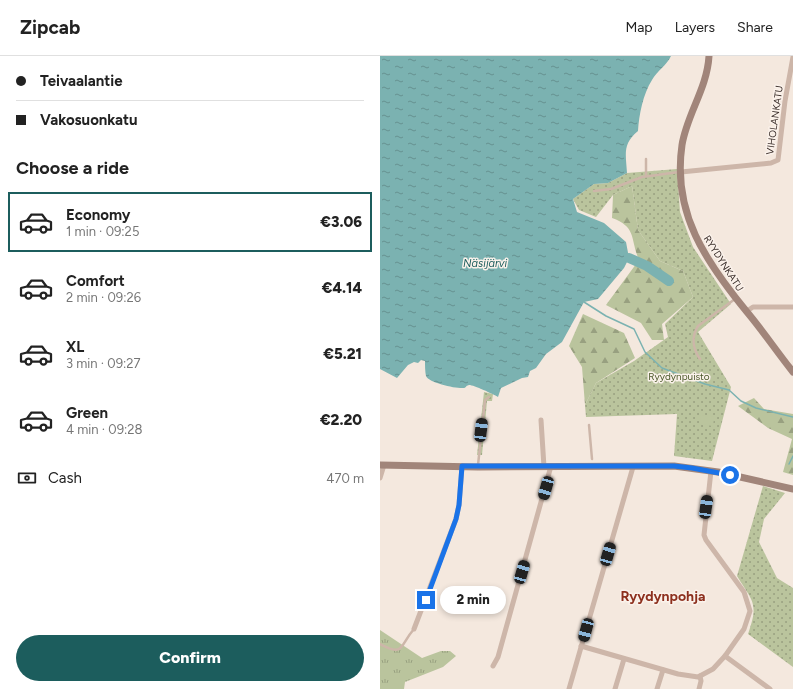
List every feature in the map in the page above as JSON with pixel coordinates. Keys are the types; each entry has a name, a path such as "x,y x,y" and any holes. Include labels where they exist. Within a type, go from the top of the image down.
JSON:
{"main road":[{"name":"RYYDYNKATU","path":"710,56 706,79 686,129 682,146 681,172 685,208 696,238 735,299 747,311 793,372"},
{"path":"382,465 478,467 674,466 711,471 793,489"}],"street":[{"name":"VIHOLANKATU","path":"681,172 771,163 778,160 785,101 793,57"},
{"path":"747,311 753,307 793,307"},
{"path":"493,666 498,657 548,466 541,420"},
{"path":"380,478 382,465"},
{"path":"414,629 456,519 459,505 462,466"},
{"path":"569,689 632,466"},
{"path":"581,646 688,676 700,676 712,669 725,656 748,622 750,616 750,606 736,578 706,540 703,530 711,471"},
{"path":"725,656 770,689"},
{"path":"615,689 624,659"},
{"path":"658,689 663,670"},
{"path":"699,689 702,681 700,676"}],"lane":[{"path":"646,159 646,176"},
{"path":"594,191 611,189 631,180 646,176 681,172"},
{"path":"700,359 695,352 695,331 698,326 735,299"},
{"path":"478,467 485,400 490,397"},
{"path":"589,425 592,459"},
{"path":"380,644 393,651 396,651 402,647 414,629"}],"green space":[{"name":"Ryydynpuisto","path":"677,169 680,212 693,247 731,304 698,332 731,387 712,461 674,456 677,414 586,417 585,405 596,383 634,361 668,337 665,324 693,297 683,271 660,261 638,230 632,186 613,195 596,217 579,210 573,199 594,184 608,183 627,173"},
{"path":"632,186 638,230 660,261 683,271 693,297 662,324 664,340 652,340 641,323 606,305 639,260 632,234 626,225 612,218 613,195"},
{"path":"583,314 624,333 635,358 596,383 585,405 582,367 569,346"},
{"path":"484,392 493,394 492,401 487,401 482,455 477,455"},
{"path":"754,398 764,409 793,414 793,475 783,472 792,439 768,428 738,406"},
{"path":"701,415 714,417 713,426 699,424"},
{"path":"763,486 785,493 764,519 759,542 777,578 793,588 793,667 748,634 753,616 753,603 737,576"},
{"path":"380,630 422,658 441,651 450,651 456,656 443,667 405,682 404,689 380,689"}],"water":[{"name":"Näsijärvi","path":"380,56 671,56 654,77 646,92 640,112 638,131 627,145 627,173 608,183 594,184 573,199 577,212 604,223 626,242 629,258 624,268 598,299 584,302 562,342 546,354 536,368 530,371 528,377 522,378 501,388 498,397 471,385 464,388 456,388 432,381 426,376 425,361 421,360 418,363 414,362 408,365 397,378 380,369"}],"waterway":[{"path":"629,258 647,266 669,281"},
{"path":"584,302 606,316 634,329 645,352 662,368 705,384 729,390 741,401 756,408 793,417"},
{"path":"789,464 793,456"}],"district":[{"name":"Ryydynpohja","path":"663,596"}],"route":[{"path":"426,600 456,519 459,505 462,466 674,466 730,475"}]}
